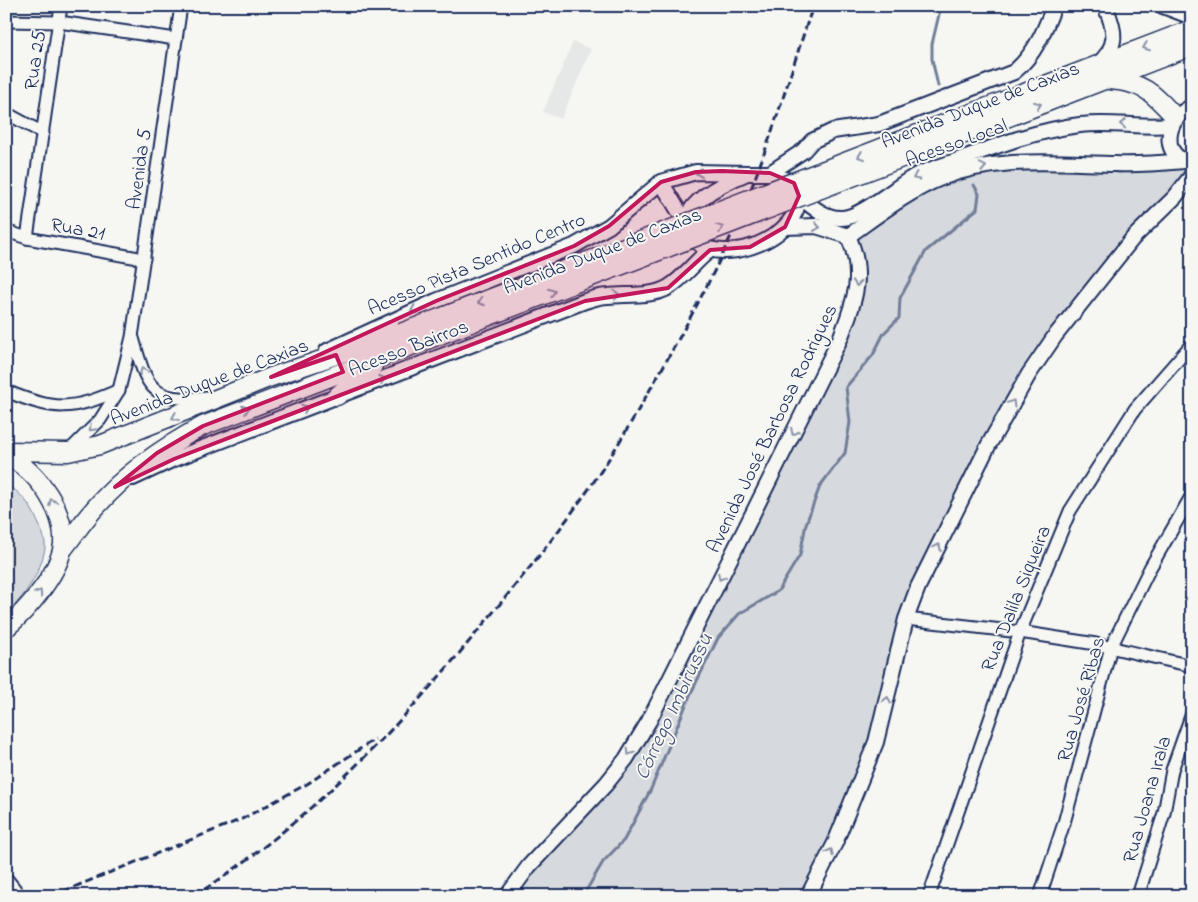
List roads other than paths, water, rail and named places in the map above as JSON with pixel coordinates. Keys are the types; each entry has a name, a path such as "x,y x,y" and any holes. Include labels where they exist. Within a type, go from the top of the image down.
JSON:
{"main road":[{"name":"Avenida Duque de Caxias","path":"6,451 68,452 100,445 271,378 404,340 1099,73 1192,29"},
{"name":"Avenida Duque de Caxias","path":"1099,73 1192,46"},
{"path":"1099,73 1128,81 1150,91 1173,121"},
{"name":"Avenida Duque de Caxias","path":"6,628 38,596 63,549 95,507 115,487 156,453 203,426 382,357 404,340"},
{"path":"337,396 382,357"},
{"path":"6,456 29,470 44,487 55,506 61,528 63,549"},
{"path":"6,882 17,896"}],"street":[{"name":"Rua 25","path":"27,238 61,6"},
{"name":"Avenida 5","path":"68,452 100,420 119,390 132,337 181,6"},
{"name":"Avenida Duque de Caxias","path":"1099,73 1103,59 1113,43 1115,34 1113,23 1105,6"},
{"path":"1163,6 1192,17"},
{"path":"770,173 803,151 812,140 833,131 879,124 1014,72 1036,48 1056,8"},
{"path":"6,21 59,22 176,39"},
{"path":"1188,162 1176,154 1171,145 1169,135 1173,121 1192,107"},
{"path":"6,113 43,134"},
{"name":"Acesso Local","path":"799,196 821,214 842,218 860,213 888,192 918,175 1044,132 1081,125 1120,124 1151,127 1173,121"},
{"path":"661,182 686,223 688,231 699,245 710,250 750,247 764,242 785,228 792,217 799,196 794,183 803,151"},
{"path":"785,228 816,226 848,236 898,200 926,185 964,171 1000,164 1026,162 1118,164 1188,162"},
{"name":"Acesso Pista Sentido Centro","path":"271,378 436,301 574,246 609,226 661,182 696,172 747,173"},
{"path":"686,223 693,208 708,192 720,184 747,173 770,173 794,183"},
{"path":"808,896 834,843 876,742 906,619 918,587 988,446 1029,374 1055,336 1133,238 1175,197 1192,175"},
{"name":"Rua 21","path":"6,231 27,238 144,259"},
{"name":"Avenida José Barbosa Rodrigues","path":"507,896 529,866 621,765 660,699 840,340 856,292 858,266 856,254 848,236"},
{"name":"Acesso Bairros","path":"115,487 174,459 585,301 605,296 655,292 668,288 697,259 710,250"},
{"name":"Avenida 5","path":"132,337 145,377 149,385 159,394 174,399 230,394"},
{"name":"Rua Dalila Siqueira","path":"929,896 1020,632 1070,510 1135,409 1192,344"},
{"path":"6,391 42,405 60,407 79,405 119,390"},
{"name":"Rua José Ribas","path":"1040,896 1064,823 1111,647 1150,568 1192,495"},
{"path":"906,619 1020,632 1111,647 1192,666"},
{"name":"Rua Joana Irala","path":"1138,896 1164,813 1172,770 1192,713"}],"waterway":[{"name":"Córrego Imbirussu","path":"938,86 932,59 932,44 941,6"},
{"name":"Córrego Imbirussu","path":"583,896 603,862 624,840 651,789 691,693 718,638 739,614 778,591 800,555 806,524 820,486 845,453 850,422 846,387 873,355 884,333 899,318 900,298 926,251 977,209 979,194 974,185"}],"railway":[{"path":"194,896 273,840 346,775 380,741 477,632 543,551 591,486 621,439 670,354 703,294 733,232 762,160 813,6"},
{"path":"52,896 242,819 307,784 375,739"}]}
